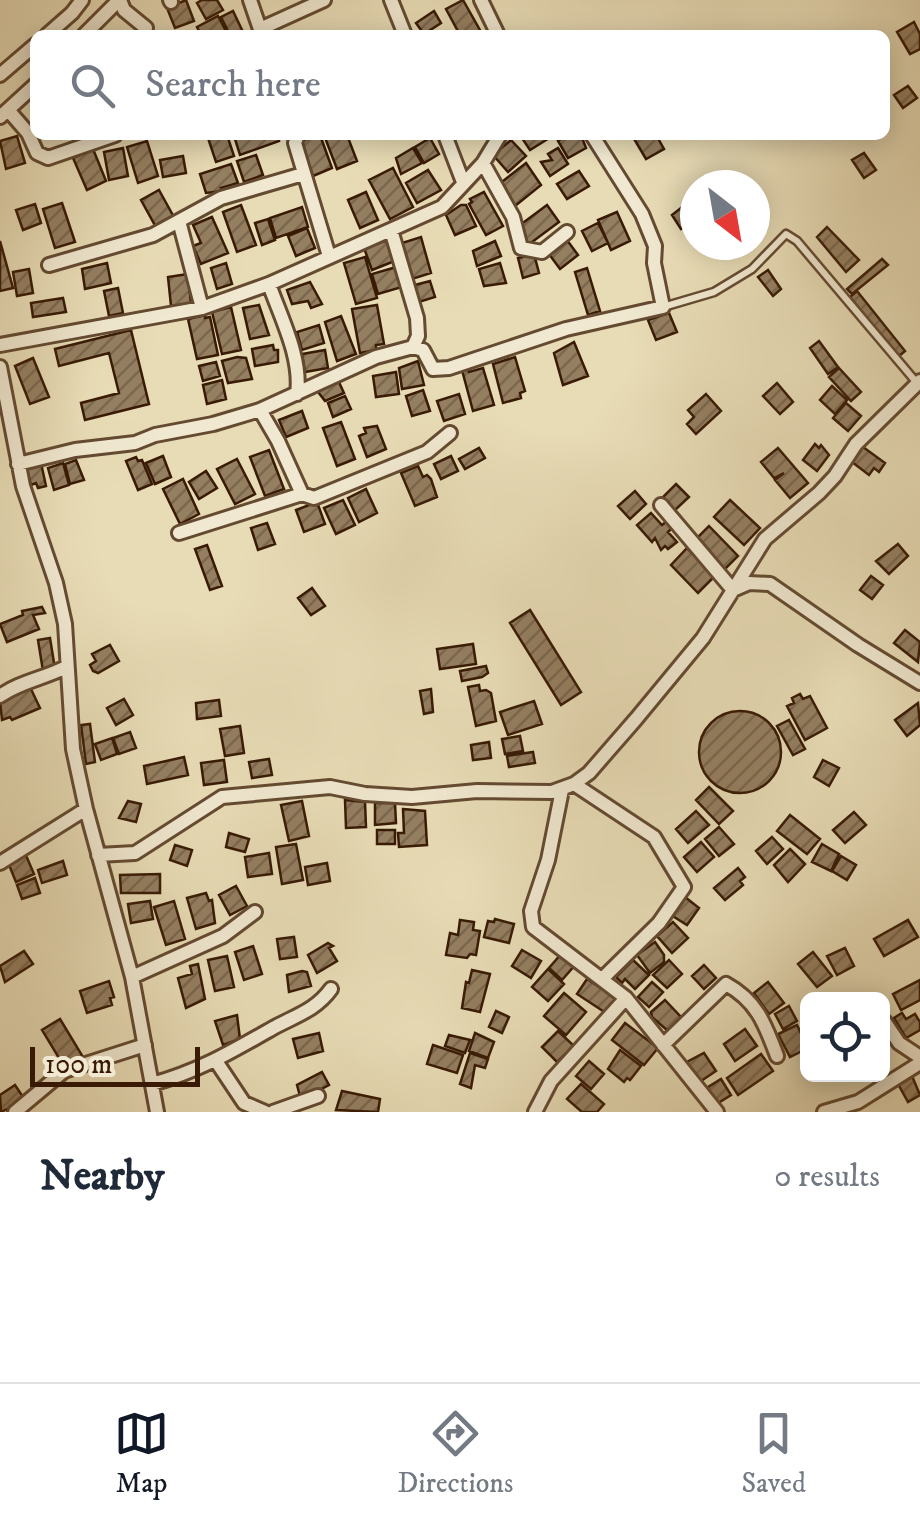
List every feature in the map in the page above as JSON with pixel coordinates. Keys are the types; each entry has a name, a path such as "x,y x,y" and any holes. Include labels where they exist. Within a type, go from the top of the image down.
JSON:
{"street":[{"path":"52,30 82,0"},
{"path":"89,30 120,0 124,10 146,28"},
{"path":"250,0 260,30"},
{"path":"265,30 324,0"},
{"path":"391,0 404,30"},
{"path":"481,0 496,30"},
{"path":"0,74 30,49"},
{"path":"30,90 5,114 30,137"},
{"path":"31,140 37,153 48,158 100,140"},
{"path":"296,140 328,256"},
{"path":"447,140 463,182"},
{"path":"0,346 202,308 269,284 442,207 483,163 497,140"},
{"path":"18,464 213,424 260,410 376,357 413,347 422,350 433,369 449,368 566,329 663,308 654,263 655,246 642,214 595,140"},
{"path":"483,163 513,217 521,248 542,252 567,232"},
{"path":"49,265 153,234 221,198 304,174"},
{"path":"179,221 202,308"},
{"path":"391,230 418,318 418,336 413,347"},
{"path":"269,284 297,371 298,394"},
{"path":"0,366 6,432 56,583 65,624 73,749 132,977 157,1112"},
{"path":"717,1112 626,998 533,926 531,920 568,788 589,772 703,638 765,539 835,476 856,444 919,382"},
{"path":"260,410 302,494"},
{"path":"179,533 302,494 314,498 326,495 427,452 450,433"},
{"path":"661,505 733,590"},
{"path":"733,590 749,583 770,584 920,683"},
{"path":"0,696 12,687 66,667"},
{"path":"98,855 135,852 222,797 330,787 412,797 568,788 654,836 684,887 659,924 602,979"},
{"path":"0,862 86,810"},
{"path":"132,977 223,936 255,912"},
{"path":"663,1045 726,984 741,992 762,1014 776,1056"},
{"path":"152,1084 216,1061 320,1005 331,989"},
{"path":"535,1112 551,1080 626,998"},
{"path":"824,1112 858,1102 920,1060 899,1043 890,1030"},
{"path":"15,1112 64,1071 144,1045"},
{"path":"216,1061 244,1103 265,1112"},
{"path":"273,1112 318,1096"}],"lane":[{"path":"663,308 714,292 752,269 786,234 797,241 919,382"}],"building":[{"path":"186,0 194,21 175,28 167,8"},
{"path":"217,0 223,10 206,19 197,3"},
{"path":"463,0 480,30 457,30 446,9"},
{"path":"233,11 242,30 228,30 221,17"},
{"path":"434,11 441,23 430,30 421,30 416,23"},
{"path":"218,16 225,30 198,30 197,27"},
{"path":"914,22 920,34 920,49 910,54 897,32"},
{"path":"908,86 917,98 903,108 894,95"},
{"path":"17,136 25,163 6,169 0,141"},
{"path":"209,140 229,140 234,156 216,162"},
{"path":"235,140 279,140 279,141 240,155"},
{"path":"322,140 332,168 313,176 300,141"},
{"path":"326,140 349,140 357,161 337,169"},
{"path":"431,140 439,154 424,163 415,147"},
{"path":"511,140 526,156 508,172 493,155"},
{"path":"523,140 546,140 530,150"},
{"path":"583,140 586,148 568,158 558,141"},
{"path":"635,140 659,140 664,149 646,159"},
{"path":"147,141 158,176 138,183 127,147"},
{"path":"123,148 128,176 109,180 104,152"},
{"path":"413,148 422,163 401,174 396,158"},
{"path":"558,148 568,164 550,176 541,162 552,160 548,154"},
{"path":"93,149 106,181 87,190 73,158"},
{"path":"864,153 876,170 864,178 852,160"},
{"path":"256,155 263,175 244,182 237,161"},
{"path":"183,156 186,173 163,177 160,160"},
{"path":"526,163 541,185 515,206 498,185"},
{"path":"231,164 238,183 221,188 223,191 206,193 200,174"},
{"path":"393,168 413,207 390,219 369,180"},
{"path":"428,170 441,190 417,203 406,183"},
{"path":"579,171 589,186 567,199 557,184"},
{"path":"159,190 175,219 157,229 141,200"},
{"path":"366,192 378,220 360,228 348,200"},
{"path":"484,192 503,226 486,235 469,204 470,199"},
{"path":"62,203 75,242 55,248 43,209"},
{"path":"35,204 41,223 23,230 16,210"},
{"path":"241,205 256,245 237,252 223,212"},
{"path":"466,205 476,226 455,235 446,215"},
{"path":"547,205 559,222 528,245 516,228"},
{"path":"302,207 308,227 276,238 270,218"},
{"path":"680,209 680,227 672,215"},
{"path":"617,212 630,241 611,250 598,220"},
{"path":"212,217 228,253 201,264 193,246 201,243 193,225"},
{"path":"268,219 275,240 262,245 255,223"},
{"path":"598,223 608,243 592,251 582,231"},
{"path":"827,227 859,260 846,272 817,237"},
{"path":"307,228 315,248 296,256 288,236"},
{"path":"564,236 578,255 560,269 546,250"},
{"path":"421,237 431,273 412,279 402,243"},
{"path":"388,239 397,260 372,270 364,248"},
{"path":"0,241 13,288 0,291"},
{"path":"495,241 501,256 477,266 473,251"},
{"path":"534,254 539,273 523,278 518,258"},
{"path":"365,257 377,298 356,304 344,263"},
{"path":"882,259 888,265 852,294 847,289"},
{"path":"107,263 111,283 85,289 82,269"},
{"path":"226,263 232,284 217,289 211,268"},
{"path":"500,263 506,283 484,286 479,269"},
{"path":"396,267 402,287 378,294 372,274"},
{"path":"587,268 600,311 588,315 575,272"},
{"path":"29,269 33,293 17,296 13,272"},
{"path":"768,270 781,289 773,296 758,277"},
{"path":"188,274 191,304 171,306 168,277"},
{"path":"430,281 435,297 419,302 415,285"},
{"path":"310,282 322,304 311,308 308,301 292,304 287,290"},
{"path":"118,288 123,313 109,316 104,291"},
{"path":"857,291 905,351 898,357 850,297"},
{"path":"63,298 66,312 33,317 31,303"},
{"path":"259,305 269,335 250,339 243,308"},
{"path":"377,305 384,344 360,353 352,309"},
{"path":"231,307 241,350 222,354 212,312"},
{"path":"669,313 677,332 656,340 648,320"},
{"path":"341,316 356,354 337,361 325,322"},
{"path":"210,317 218,355 197,359 188,319"},
{"path":"319,325 324,343 302,350 297,332"},
{"path":"131,330 149,404 85,420 81,403 119,393 109,353 59,366 55,349"},
{"path":"819,341 838,367 828,374 810,348"},
{"path":"574,342 588,376 563,385 554,353"},
{"path":"273,345 278,350 278,362 255,366 252,349"},
{"path":"325,350 328,368 305,372 302,354"},
{"path":"515,357 525,391 520,393 521,398 503,403 493,364"},
{"path":"33,358 49,397 30,404 15,366"},
{"path":"246,358 252,379 228,383 222,361"},
{"path":"418,361 424,385 402,389 399,368"},
{"path":"216,362 220,376 203,381 199,366"},
{"path":"468,368 469,372 483,368 494,405 473,411 462,370"},
{"path":"839,368 861,392 851,401 829,377"},
{"path":"396,372 399,394 376,397 373,376"},
{"path":"222,380 226,399 207,404 203,385"},
{"path":"338,380 344,393 325,401 315,388"},
{"path":"777,383 793,402 780,414 763,396"},
{"path":"832,386 847,400 835,414 820,400"},
{"path":"423,390 430,411 412,416 406,396"},
{"path":"459,394 465,414 444,421 437,401"},
{"path":"706,394 721,411 696,434 687,424 694,417 688,410"},
{"path":"345,396 351,409 333,417 328,403"},
{"path":"846,403 861,416 848,431 833,418"},
{"path":"302,411 308,428 286,437 279,420"},
{"path":"341,422 355,459 337,466 323,428"},
{"path":"377,426 386,449 367,457 359,436 366,433 364,428"},
{"path":"815,444 829,455 817,471 803,460"},
{"path":"863,447 885,463 879,472 874,468 869,475 852,462"},
{"path":"479,448 485,458 465,469 459,459"},
{"path":"778,448 808,483 790,498 775,480 784,473 774,478 761,462"},
{"path":"269,450 284,489 265,496 250,457"},
{"path":"163,456 171,477 155,484 146,463"},
{"path":"451,456 458,471 441,479 434,464"},
{"path":"136,457 142,460 152,484 138,490 126,461"},
{"path":"237,459 255,494 235,504 217,469"},
{"path":"76,460 84,480 70,484 65,464"},
{"path":"41,463 46,486 38,488 36,483 31,485 26,467"},
{"path":"63,463 69,485 54,490 48,468"},
{"path":"418,466 423,477 431,479 437,497 415,506 401,473"},
{"path":"206,471 217,488 199,499 189,482"},
{"path":"183,479 199,514 180,524 163,489"},
{"path":"676,484 689,497 674,511 662,498"},
{"path":"366,489 377,513 359,522 348,498"},
{"path":"635,491 646,504 630,519 618,506"},
{"path":"343,500 355,525 336,534 324,508"},
{"path":"730,500 760,528 744,545 714,517"},
{"path":"317,502 325,524 304,532 296,510"},
{"path":"651,513 662,525 666,522 672,528 668,532 677,542 668,549 665,546 661,550 655,538 652,542 637,525"},
{"path":"267,523 275,544 258,550 251,528"},
{"path":"709,526 738,556 725,569 696,539"},
{"path":"898,544 908,556 889,574 876,561"},
{"path":"207,545 222,586 210,590 195,549"},
{"path":"687,548 714,577 698,593 671,565"},
{"path":"871,576 883,585 872,599 860,590"},
{"path":"312,588 325,606 311,615 298,598"},
{"path":"42,607 45,613 33,615 39,629 7,642 0,624 23,615 22,611"},
{"path":"530,610 581,692 561,705 510,623"},
{"path":"905,630 920,642 918,662 894,643"},
{"path":"50,638 55,669 43,671 38,640"},
{"path":"473,644 476,664 440,669 437,649"},
{"path":"110,645 119,661 98,673 93,671 90,665 96,661 92,654"},
{"path":"486,666 488,673 482,677 462,681 460,671"},
{"path":"479,685 480,691 491,693 496,721 476,726 468,687"},
{"path":"30,687 40,708 12,720 2,720 0,701"},
{"path":"431,689 433,712 424,714 420,691"},
{"path":"800,694 803,699 810,696 827,728 805,740 787,706"},
{"path":"124,699 133,715 116,725 107,708"},
{"path":"219,700 221,716 197,719 196,703"},
{"path":"534,701 542,724 508,735 500,712"},
{"path":"918,703 920,725 907,736 895,720"},
{"path":"740,711 756,714 769,723 778,736 778,768 769,781 756,790 740,793 724,790 711,781 702,768 699,752 702,736 711,723 724,714"},
{"path":"789,720 805,749 793,755 777,726"},
{"path":"90,724 95,762 86,764 81,725"},
{"path":"240,726 244,753 225,756 220,729"},
{"path":"130,732 136,748 119,754 113,738"},
{"path":"520,736 523,751 505,754 502,739"},
{"path":"112,738 117,754 101,760 95,744"},
{"path":"489,742 491,758 473,760 471,745"},
{"path":"533,752 535,763 509,767 507,756"},
{"path":"184,757 188,775 147,784 144,766"},
{"path":"269,759 272,775 252,778 249,762"},
{"path":"224,760 227,782 204,785 201,763"},
{"path":"823,760 839,768 829,786 814,777"},
{"path":"709,787 733,811 719,824 696,800"},
{"path":"345,800 365,802 366,827 346,828"},
{"path":"128,801 141,804 136,822 119,818"},
{"path":"302,801 309,836 289,841 281,805"},
{"path":"375,803 395,803 396,823 375,825"},
{"path":"403,809 425,811 427,845 399,847 398,833 404,833"},
{"path":"696,811 709,825 688,843 676,829"},
{"path":"854,812 866,825 845,843 833,830"},
{"path":"790,815 820,839 807,854 777,831"},
{"path":"719,827 734,844 719,856 705,839"},
{"path":"377,830 395,830 395,844 377,844"},
{"path":"229,833 249,839 245,852 226,847"},
{"path":"772,837 783,849 767,864 756,851"},
{"path":"701,842 714,857 697,872 684,857"},
{"path":"296,844 303,880 282,884 276,847"},
{"path":"822,844 839,854 831,871 812,862"},
{"path":"175,845 192,850 187,866 170,860"},
{"path":"790,849 805,864 788,882 774,865"},
{"path":"25,853 34,874 16,882 7,860"},
{"path":"269,853 272,874 248,877 245,857"},
{"path":"841,856 856,865 847,880 832,871"},
{"path":"63,861 67,875 42,883 38,870"},
{"path":"327,863 330,881 308,885 305,867"},
{"path":"738,868 745,877 740,881 743,885 725,900 714,888"},
{"path":"160,874 160,893 121,893 120,875"},
{"path":"35,878 40,893 22,899 17,885"},
{"path":"236,886 247,906 230,915 219,895"},
{"path":"206,893 212,900 215,923 196,929 187,898"},
{"path":"685,897 699,908 687,925 671,915"},
{"path":"150,901 153,919 131,923 128,904"},
{"path":"174,901 185,939 166,945 154,907"},
{"path":"460,920 474,922 473,930 480,931 476,955 467,958 446,955 450,933 458,935"},
{"path":"908,920 918,937 884,956 874,939"},
{"path":"488,921 514,924 509,943 484,937"},
{"path":"673,922 688,938 672,953 657,936"},
{"path":"294,937 297,957 280,959 277,939"},
{"path":"655,942 664,962 650,973 637,955"},
{"path":"328,943 333,946 329,948 337,961 317,973 308,955"},
{"path":"253,946 262,974 244,980 235,952"},
{"path":"845,948 854,966 837,975 827,956"},
{"path":"522,950 541,961 531,978 512,966"},
{"path":"24,951 33,964 5,982 0,966"},
{"path":"813,952 832,976 817,987 798,964"},
{"path":"562,953 575,965 562,980 549,968"},
{"path":"227,956 234,987 215,991 208,960"},
{"path":"633,960 649,975 635,989 625,979 622,983 616,977"},
{"path":"669,960 682,974 667,988 653,975"},
{"path":"198,964 205,999 186,1008 178,978 192,974 190,966"},
{"path":"704,965 716,978 704,989 692,976"},
{"path":"548,969 564,984 548,1001 532,987"},
{"path":"472,970 490,974 480,1012 462,1008"},
{"path":"307,972 311,986 289,992 287,975"},
{"path":"587,979 616,998 606,1013 577,994"},
{"path":"920,980 920,1000 901,1010 893,994"},
{"path":"109,981 112,1005 87,1013 80,991"},
{"path":"652,982 663,992 649,1007 638,997"},
{"path":"768,982 784,1003 769,1014 754,993"},
{"path":"564,993 586,1012 566,1035 544,1016"},
{"path":"665,1000 682,1018 668,1031 651,1012"},
{"path":"789,1006 797,1021 783,1029 775,1014"},
{"path":"496,1011 509,1017 502,1033 489,1027"},
{"path":"902,1013 906,1019 915,1014 920,1022 920,1030 906,1038 894,1018"},
{"path":"237,1015 240,1039 223,1045 215,1021"},
{"path":"60,1019 83,1057 65,1068 42,1030"},
{"path":"625,1023 658,1048 644,1065 612,1040"},
{"path":"797,1025 800,1052 790,1057 778,1034"},
{"path":"745,1029 757,1046 735,1061 724,1044"},
{"path":"558,1031 574,1046 557,1062 542,1047"},
{"path":"319,1033 323,1051 298,1058 293,1039"},
{"path":"475,1033 494,1042 488,1058 469,1051"},
{"path":"449,1035 470,1040 465,1053 445,1046"},
{"path":"433,1045 463,1055 457,1073 427,1064"},
{"path":"620,1050 641,1066 624,1082 608,1069"},
{"path":"470,1053 488,1059 485,1068 475,1065 471,1088 460,1084"},
{"path":"704,1053 716,1071 698,1083 685,1063"},
{"path":"761,1054 773,1071 738,1095 727,1078"},
{"path":"589,1061 604,1074 591,1089 576,1076"},
{"path":"322,1072 329,1085 301,1100 297,1085"},
{"path":"912,1076 920,1095 908,1102 898,1084"},
{"path":"721,1079 731,1095 715,1105 705,1089"},
{"path":"581,1084 604,1104 597,1112 582,1112 567,1099"},
{"path":"15,1085 25,1100 1,1112 0,1095"},
{"path":"342,1091 380,1099 378,1112 336,1110"}]}
